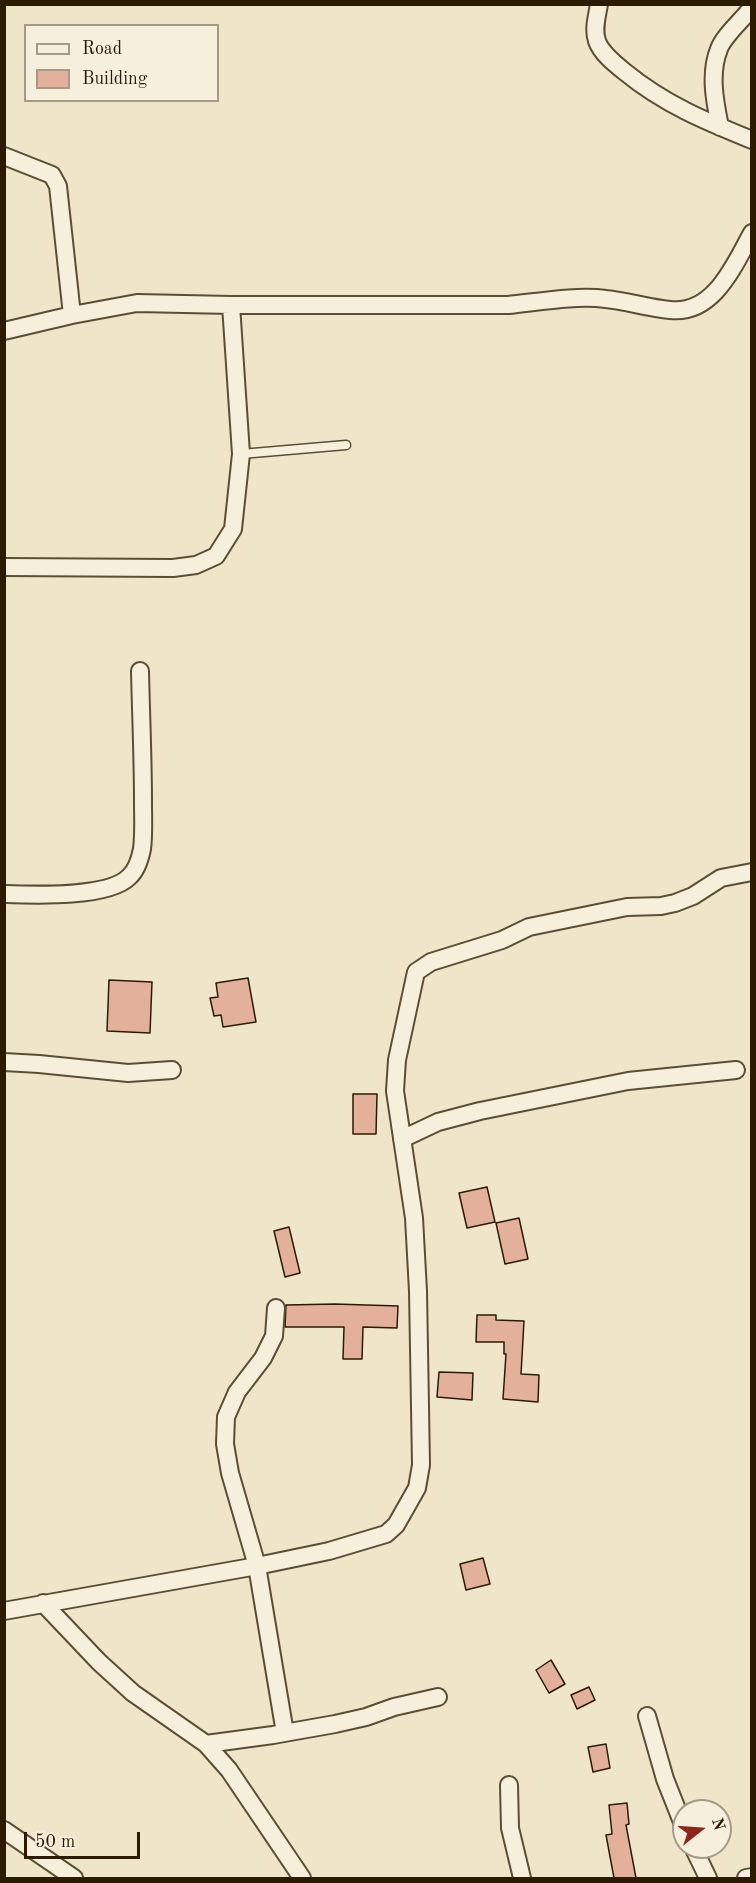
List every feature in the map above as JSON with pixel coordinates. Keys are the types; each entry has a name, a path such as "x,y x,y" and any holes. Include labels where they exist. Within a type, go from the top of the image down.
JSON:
{"street":[{"path":"599,4 595,30 597,43 613,62 647,90 684,111 752,140"},
{"path":"720,127 713,94 719,47 748,12"},
{"path":"4,156 52,175 58,186 72,315"},
{"path":"4,331 137,303 508,305 604,298 670,310 689,310 708,299 725,281 752,233"},
{"path":"4,567 173,568 196,565 216,556 234,529 241,454 231,305"},
{"path":"4,894 49,895 111,887 129,879 138,865 142,847 140,671"},
{"path":"4,1611 258,1566 329,1551 386,1534 396,1525 417,1488 421,1465 418,1291 414,1218 395,1091 398,1060 416,972 430,962 502,940 529,927 627,907 662,906 675,903 693,896 721,878 752,872"},
{"path":"4,1062 128,1073 172,1070"},
{"path":"402,1139 438,1122 480,1111 628,1081 736,1070"},
{"path":"276,1308 274,1336 263,1358 237,1392 226,1417 225,1444 230,1473 258,1566 285,1733"},
{"path":"43,1603 99,1662 133,1693 206,1744 229,1770 302,1878"},
{"path":"206,1744 285,1733 356,1719 438,1697"},
{"path":"646,1716 673,1799"},
{"path":"508,1785 510,1828 522,1878"},
{"path":"4,1830 74,1878"},
{"path":"699,1859 708,1878"},
{"path":"746,1878 752,1877"}],"lane":[{"path":"241,454 346,445"}],"building":[{"path":"248,978 256,1022 223,1027 221,1015 214,1016 210,998 218,997 216,983"},
{"path":"109,980 152,982 150,1033 107,1031"},
{"path":"353,1094 377,1094 376,1134 353,1134"},
{"path":"487,1187 495,1222 467,1228 459,1193"},
{"path":"519,1218 528,1259 505,1264 496,1223"},
{"path":"289,1227 300,1273 285,1277 274,1231"},
{"path":"286,1305 398,1306 397,1328 363,1327 362,1359 343,1359 344,1327 285,1327"},
{"path":"477,1315 496,1315 496,1320 524,1321 521,1374 539,1375 538,1402 503,1399 506,1354 504,1354 504,1342 476,1342"},
{"path":"439,1372 473,1373 472,1400 437,1397"},
{"path":"483,1558 490,1584 466,1590 460,1564"},
{"path":"551,1660 565,1684 549,1693 536,1670"},
{"path":"589,1687 595,1700 577,1709 571,1695"},
{"path":"606,1744 610,1768 593,1772 588,1747"},
{"path":"627,1803 629,1824 626,1825 636,1878 614,1878 606,1835 612,1834 609,1805"}]}
